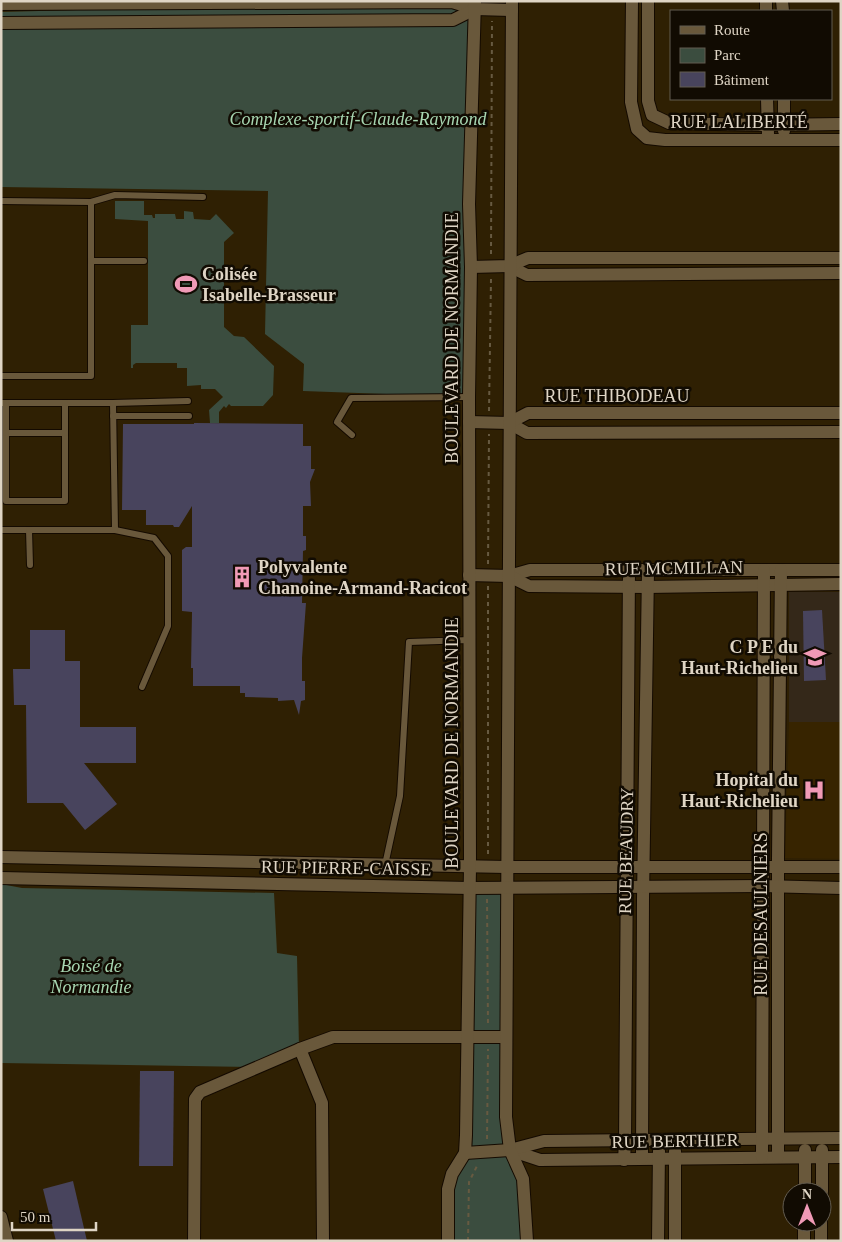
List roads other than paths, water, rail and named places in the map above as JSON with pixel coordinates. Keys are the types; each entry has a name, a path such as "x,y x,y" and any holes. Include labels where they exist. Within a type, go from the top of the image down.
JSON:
{"street":[{"path":"632,1 631,102 639,131"},
{"name":"RUE LALIBERTÉ","path":"648,1 648,101 652,114 669,123 841,124"},
{"path":"334,2 335,21"},
{"path":"1,4 452,2 475,5 492,10 512,6 509,266 510,576 506,867 506,1117 510,1150 523,1179 527,1241"},
{"path":"1,23 453,20 475,5"},
{"name":"BOULEVARD DE NORMANDIE","path":"465,1153 470,866 469,397 471,267 469,204 475,5"},
{"path":"767,100 769,140"},
{"path":"784,100 785,141"},
{"name":"RUE LALIBERTÉ","path":"652,114 639,131 647,138 665,140 841,140"},
{"path":"471,267 509,266 528,258 841,258"},
{"path":"706,258 706,274"},
{"path":"509,266 528,275 841,273"},
{"name":"RUE THIBODEAU","path":"509,423 528,413 841,413"},
{"path":"727,432 728,414"},
{"name":"RUE THIBODEAU","path":"469,422 509,423 528,433 841,432"},
{"name":"RUE MCMILLAN","path":"469,575 510,576 530,570 841,570"},
{"name":"RUE BEAUDRY","path":"624,1160 626,1141 629,570"},
{"name":"RUE DESAULNIERS","path":"762,1158 764,570"},
{"name":"RUE DESAULNIERS","path":"778,1158 781,570"},
{"name":"RUE BEAUDRY","path":"642,1158 643,867 648,571"},
{"name":"RUE MCMILLAN","path":"510,576 529,586 647,587 841,584"},
{"path":"628,714 646,714"},
{"name":"RUE PIERRE-CAISSE","path":"1,856 488,867 841,867"},
{"path":"193,882 194,861"},
{"path":"270,884 272,862"},
{"path":"339,885 340,864"},
{"path":"385,865 385,886"},
{"name":"RUE PIERRE-CAISSE","path":"1,878 469,888 762,886 841,888"},
{"path":"626,988 642,988"},
{"path":"763,1031 779,1031"},
{"path":"194,1241 195,1099 200,1092 333,1037 506,1037"},
{"path":"300,1050 322,1103 322,1241"},
{"path":"626,1055 642,1055"},
{"path":"821,1138 822,1182"},
{"name":"RUE BERTHIER","path":"465,1153 510,1150 544,1141 841,1138"},
{"path":"805,1139 805,1182"},
{"path":"658,1241 659,1140"},
{"path":"674,1141 675,1241"},
{"name":"RUE BERTHIER","path":"510,1150 540,1160 841,1157"},
{"path":"448,1241 448,1189 452,1174 465,1153"},
{"path":"1,1217 7,1241"}],"lane":[{"path":"1,201 91,202 115,195 203,197"},
{"path":"1,376 91,376 91,202"},
{"path":"91,261 144,260"},
{"path":"352,435 337,422 351,398 469,397"},
{"path":"64,403 65,501 6,501 4,403 188,401"},
{"path":"113,403 115,530"},
{"path":"114,416 189,416"},
{"path":"6,432 65,432"},
{"path":"1,530 115,530 154,538 168,556 168,626 142,687"},
{"path":"29,530 30,565"},
{"path":"385,865 400,796 409,642 470,640"},
{"path":"764,736 779,737"}],"place":[{"name":"Colisée Isabelle-Brasseur","path":"186,284"},
{"name":"Polyvalente Chanoine-Armand-Racicot","path":"242,577"},
{"name":"C P E du Haut-Richelieu","path":"815,657"},
{"name":"Hopital du Haut-Richelieu","path":"814,790"}],"park label":[{"name":"Complexe-sportif-Claude-Raymond","path":"358,119"},
{"name":"Boisé de Normandie","path":"91,976"}]}
